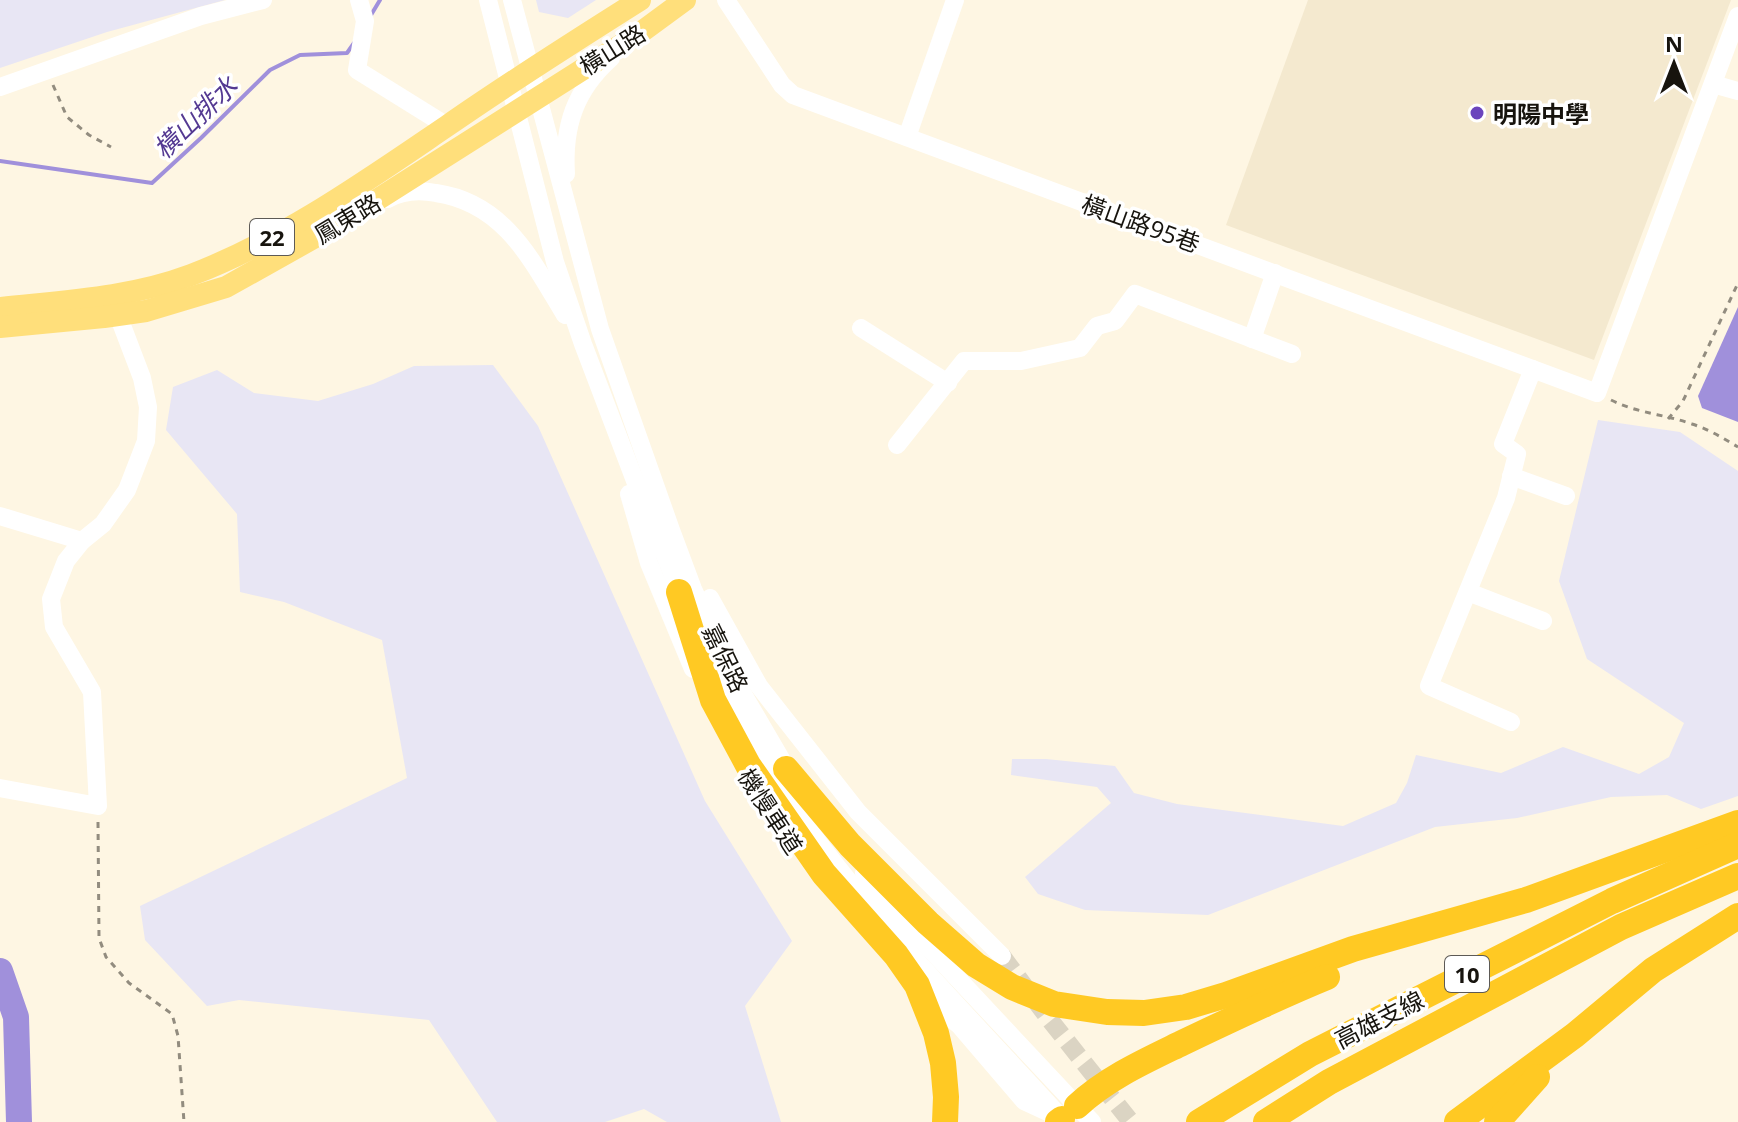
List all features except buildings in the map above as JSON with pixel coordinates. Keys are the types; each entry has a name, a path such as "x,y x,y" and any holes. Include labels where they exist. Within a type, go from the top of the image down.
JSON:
{"highway":[{"path":"679,592 713,700 748,765 824,874 896,955 923,996 943,1063 945,1122"},
{"path":"786,769 850,845 928,923 976,965 1012,987 1054,1004 1107,1012 1144,1013 1186,1007 1353,949 1526,900 1738,823"},
{"name":"高雄支線","path":"1201,1120 1310,1054 1612,901 1738,845"},
{"name":"高雄支線","path":"1266,1122 1329,1082 1621,927 1738,876"},
{"path":"1069,1119 1093,1091 1153,1057 1263,1003 1493,908"},
{"path":"1457,1122 1575,1035 1653,970 1738,916"},
{"path":"1497,1122 1575,1035"}],"main road":[{"name":"橫山路","path":"531,69 640,0"},
{"name":"橫山路","path":"538,96 640,33 685,0"},
{"name":"鳳東路","path":"0,308 117,295 188,276 238,256 324,207 531,69"},
{"name":"鳳東路","path":"0,327 146,311 226,287 342,222 538,96"}],"street":[{"path":"0,87 201,16 263,0"},
{"path":"359,0 365,21 357,70 447,126"},
{"name":"嘉保路","path":"488,0 555,262 583,344 679,592 742,725 793,808 845,877 904,945 1069,1119"},
{"name":"嘉保路","path":"512,0 600,329 693,589 736,682 786,769 828,829 1069,1119"},
{"name":"橫山路95巷","path":"726,0 782,85 793,95 1597,393"},
{"path":"907,137 955,0"},
{"path":"1597,393 1738,16"},
{"path":"572,224 565,155 571,112 600,68 640,33"},
{"path":"1713,84 1738,91"},
{"path":"342,222 395,195 411,192 439,193 473,203 487,211 512,235 534,264 583,344"},
{"path":"1252,339 1275,273"},
{"path":"897,445 964,361 1021,361 1080,348 1097,326 1115,321 1135,294 1292,354"},
{"path":"0,788 98,806 92,692 54,627 51,599 66,561 82,541 103,524 127,490 146,441 148,407 142,378 118,315"},
{"path":"861,328 948,383"},
{"path":"1511,722 1429,686 1506,498 1517,454 1503,444 1533,369"},
{"name":"機慢車道","path":"610,413 649,563 684,651 736,757 783,831 830,895 884,959 959,1025 1024,1101 1069,1119"},
{"path":"1511,476 1566,496"},
{"path":"0,516 82,541"},
{"path":"671,530 759,686 858,812 1002,956"},
{"path":"1468,592 1543,621"}],"path":[{"path":"47,70 67,117 89,135 111,147"},
{"path":"1668,419 1683,401 1738,283"},
{"path":"1597,393 1646,414 1691,423 1738,447"},
{"path":"98,806 99,938 106,957 129,983 172,1014 178,1036 184,1122"}],"shaded area":[{"path":"0,0 225,0 107,32 0,68"},
{"path":"536,0 596,0 568,18 539,12"},
{"name":"明陽中學","path":"1308,0 1731,0 1594,360 1226,225"},
{"path":"1738,307 1738,422 1702,408 1698,396"},
{"path":"493,365 538,426 705,801 792,941 745,1006 781,1122 667,1122 644,1109 605,1122 497,1122 429,1020 239,1000 207,1006 145,940 140,906 407,778 382,640 284,602 240,592 237,514 166,430 173,387 217,370 254,393 318,401 373,384 414,366"},
{"path":"1598,420 1680,432 1738,471 1738,796 1701,809 1667,795 1611,797 1517,818 1435,827 1208,915 1085,910 1038,894 1025,877 1111,803 1097,787 1011,775 1012,759 1115,766 1134,793 1177,804 1343,826 1396,803 1407,783 1416,755 1501,773 1563,747 1639,774 1669,757 1684,723 1587,659 1559,581"}],"waterway":[{"name":"橫山排水","path":"371,15 380,0"},
{"name":"橫山排水","path":"0,161 152,183 270,70 300,55 347,53 354,43"},
{"path":"0,971 16,1017 19,1122"}],"tunnel":[{"path":"1002,956 1131,1122"}],"place":[{"name":"明陽中學","path":"1477,113"}]}
